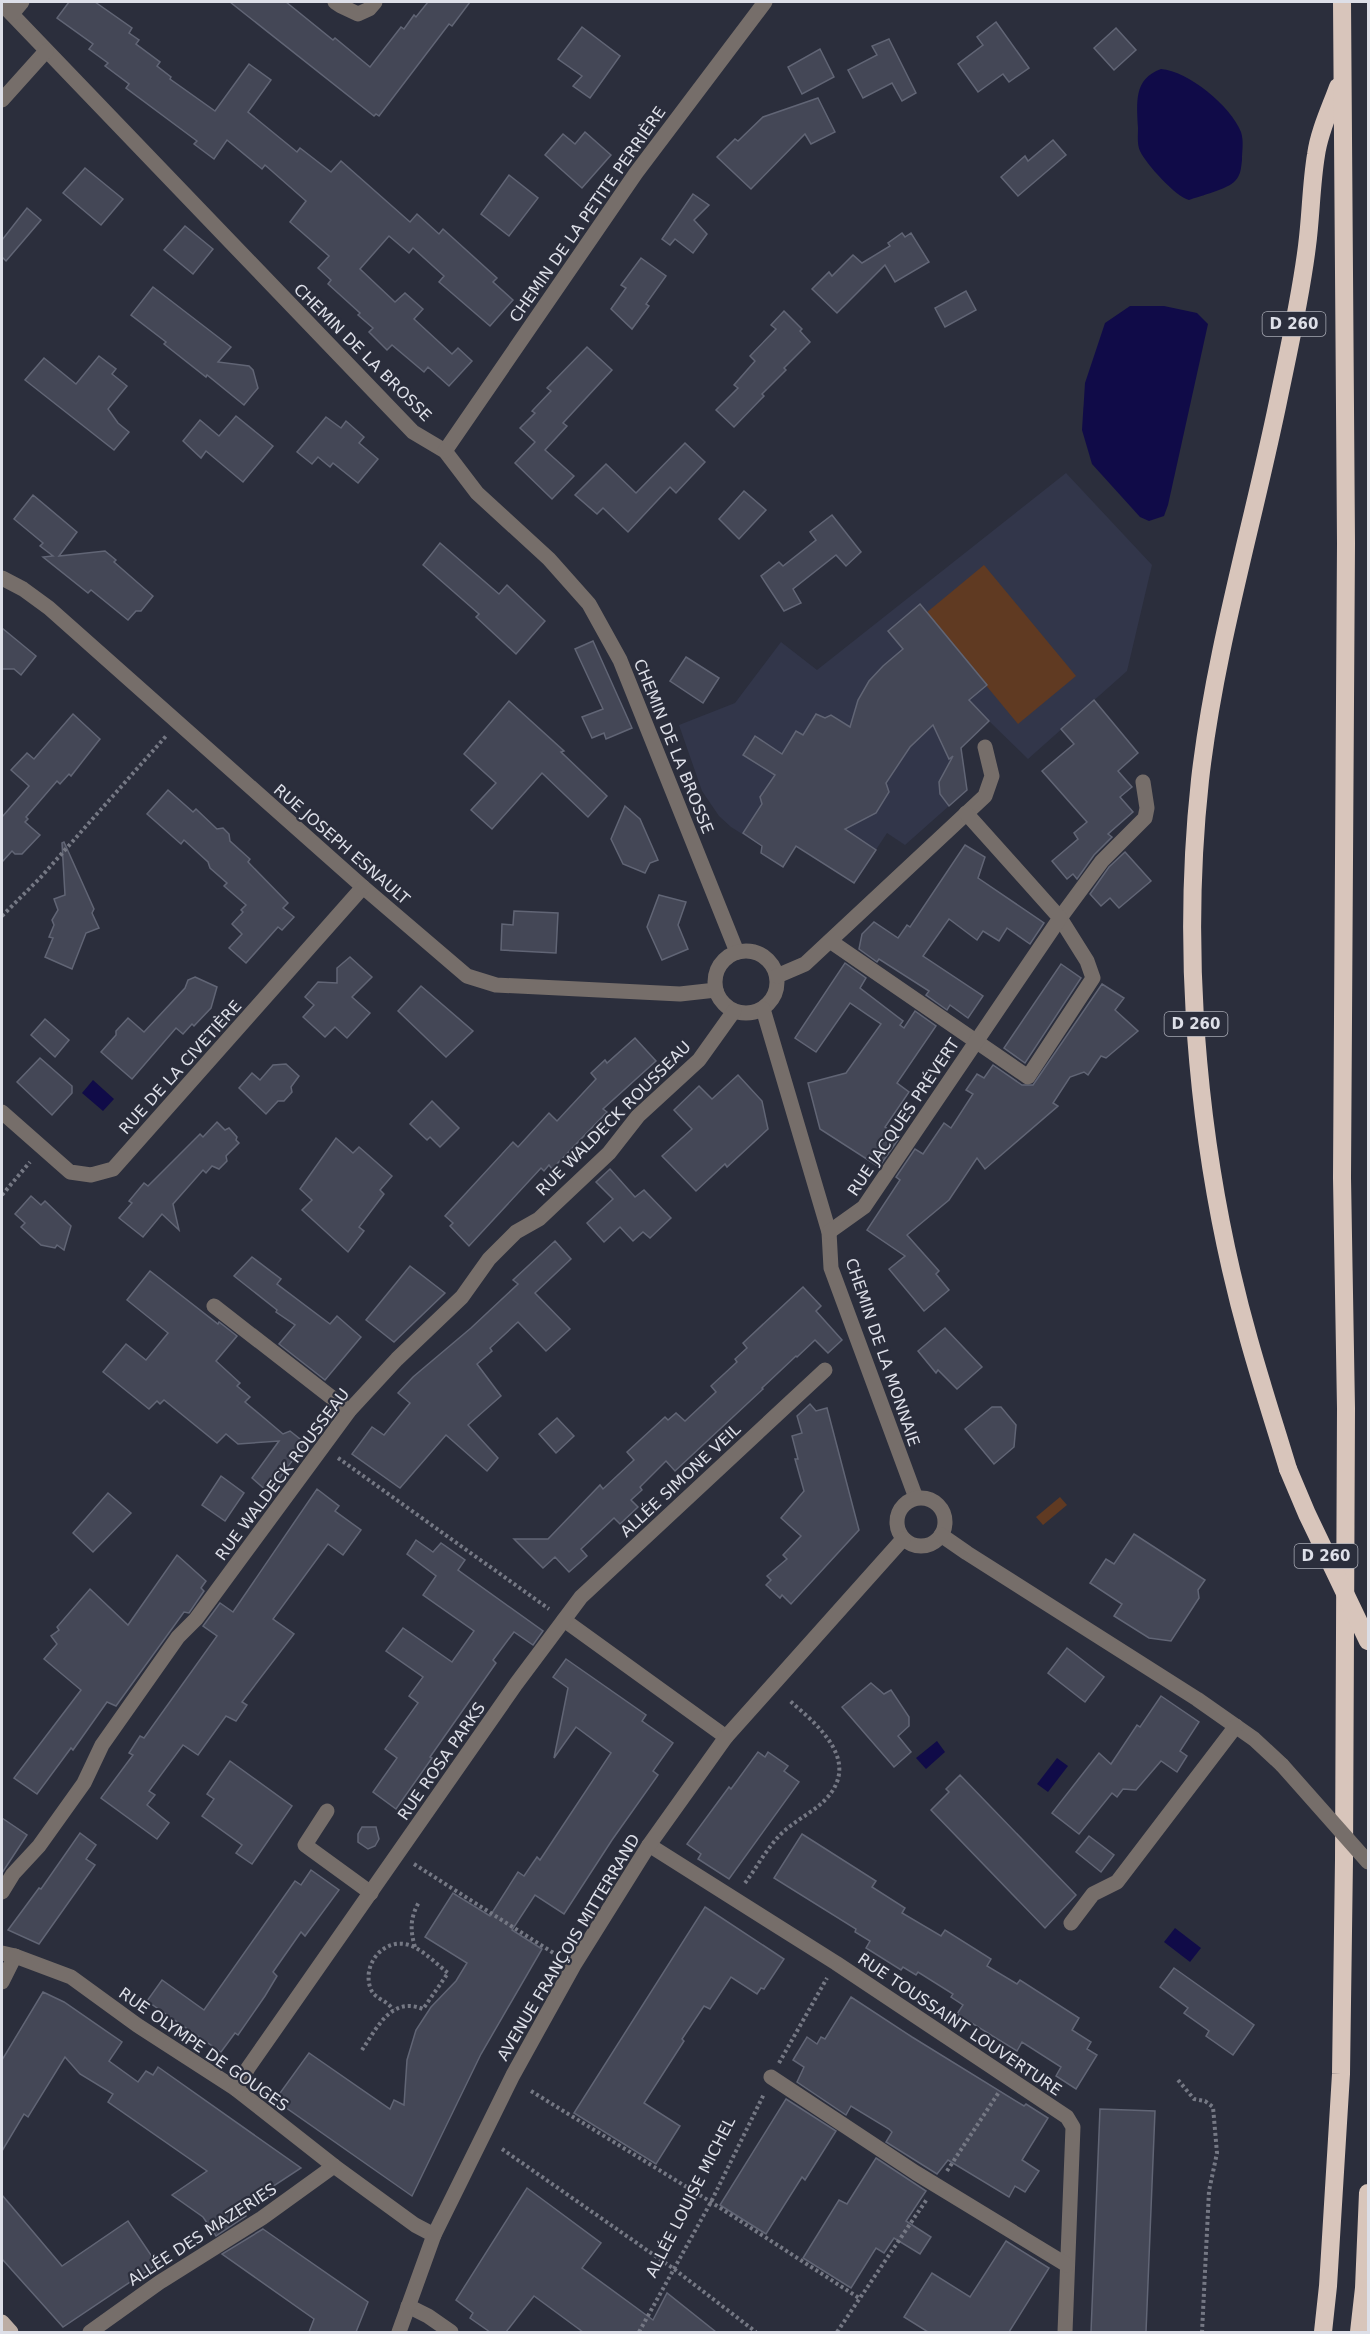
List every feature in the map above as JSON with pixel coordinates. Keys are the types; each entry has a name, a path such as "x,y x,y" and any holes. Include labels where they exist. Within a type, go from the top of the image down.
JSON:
{"highway":[{"path":"1323,2332 1341,2074 1344,1860 1346,1408 1342,1166 1346,532 1342,2"},
{"name":"D 260","path":"1342,74 1316,152 1308,236 1298,304 1218,665 1200,780 1193,897 1194,997 1200,1083 1212,1171 1248,1339 1288,1469 1368,1641"},
{"path":"1359,2332 1364,2288 1368,2193"}],"main road":[{"path":"2,2322 11,2332"}],"street":[{"path":"7,9 22,2"},
{"path":"335,2 358,14 369,9 375,2"},
{"name":"CHEMIN DE LA PETITE PERRIÈRE","path":"445,451 636,173 765,2"},
{"name":"CHEMIN DE LA BROSSE","path":"7,9 413,432 445,451 477,493 549,559 589,604 620,660 737,952"},
{"path":"2,100 46,51"},
{"name":"RUE JOSEPH ESNAULT","path":"2,578 49,608 363,887 467,976 496,986 680,993 716,990"},
{"path":"777,976 805,964 985,796 992,776 985,747"},
{"name":"RUE JACQUES PRÉVERT","path":"829,1232 864,1207 1060,918 1102,861 1145,818 1147,808 1143,782"},
{"name":"RUE JACQUES PRÉVERT","path":"830,941 1028,1077 1093,978 1087,962 1060,918 966,813"},
{"name":"RUE DE LA CIVETIÈRE","path":"2,1112 70,1172 92,1175 113,1169 363,887"},
{"path":"747,950 758,952 774,966 777,976 775,994 763,1009 744,1013 734,1011 726,1006 716,990 717,971 728,956 737,952 747,950"},
{"name":"CHEMIN DE LA MONNAIE","path":"763,1009 829,1232 831,1268 916,1498"},
{"name":"RUE WALDECK ROUSSEAU","path":"2,1892 13,1874 39,1846 77,1792 102,1744 178,1637 196,1619 349,1411 397,1359 462,1297 489,1259 516,1232 539,1219 609,1153 638,1116 699,1060 734,1011"},
{"path":"214,1306 349,1411"},
{"name":"ALLÉE SIMONE VEIL","path":"564,1620 581,1597 825,1370"},
{"path":"916,1498 931,1501 942,1512 944,1527 941,1535 923,1546 909,1543 903,1539 897,1526 899,1512 909,1501 916,1498"},
{"path":"941,1535 1129,1655 1254,1739 1282,1765 1368,1862"},
{"name":"AVENUE FRANÇOIS MITTERRAND","path":"399,2332 434,2235 513,2075 574,1965 649,1845 726,1737 903,1539"},
{"path":"564,1620 726,1737"},
{"name":"RUE ROSA PARKS","path":"236,2089 248,2068 516,1684 564,1620"},
{"path":"1071,1923 1093,1894 1116,1882 1236,1726"},
{"path":"327,1811 305,1845 371,1893"},
{"name":"RUE TOUSSAINT LOUVERTURE","path":"649,1845 836,1964 1067,2117 1073,2127 1065,2332"},
{"path":"2,1982 8,1954"},
{"name":"RUE OLYMPE DE GOUGES","path":"8,1954 71,1977 137,2025 236,2089 334,2166 415,2225 434,2235"},
{"path":"771,2077 937,2185 1067,2265"},
{"name":"ALLÉE DES MAZERIES","path":"90,2332 160,2282 262,2218 334,2166"},
{"path":"408,2306 451,2332"}],"path":[{"path":"2,916 41,877 177,722"},
{"path":"2,1195 43,1148"},
{"path":"323,1447 564,1620"},
{"path":"740,1891 778,1836 827,1798 837,1778 838,1753 820,1730 790,1701"},
{"path":"398,1854 555,1954"},
{"path":"414,1947 411,1931 413,1913 419,1902"},
{"path":"362,2050 386,2015 408,2005 423,2008 448,1973 414,1947 405,1945 387,1947 376,1955 370,1968 371,1990 393,2010"},
{"name":"ALLÉE LOUISE MICHEL","path":"639,2332 711,2202 771,2077 836,1964"},
{"path":"837,2332 1008,2078"},
{"path":"1178,2080 1194,2099 1205,2101 1213,2107 1217,2153 1209,2191 1202,2332"},
{"path":"531,2091 711,2202 859,2298"},
{"path":"502,2150 674,2269 756,2332"}],"shaded area":[{"path":"1161,69 1172,71 1196,83 1218,101 1236,122 1242,135 1242,160 1240,174 1231,184 1189,200 1169,187 1143,157 1138,143 1137,101 1145,79"},
{"path":"1130,306 1164,306 1197,313 1208,324 1168,505 1164,516 1149,521 1140,517 1092,464 1082,430 1085,383 1105,323"},
{"path":"1066,473 1152,565 1127,671 1028,759 989,721 961,748 967,790 905,845 887,833 854,883 796,846 781,866 762,854 763,847 731,827 719,816 702,791 679,725 735,703 781,642 817,670"},
{"path":"984,565 1076,676 1018,724 926,613"},
{"path":"93,1080 114,1099 103,1111 82,1093"},
{"path":"1060,1497 1067,1505 1043,1525 1036,1517"},
{"path":"937,1741 945,1752 926,1769 916,1758"},
{"path":"1057,1758 1068,1766 1048,1792 1037,1784"},
{"path":"1175,1928 1201,1948 1190,1962 1164,1942"}],"building":[{"path":"69,2 95,2 132,28 129,33 139,40 136,44 160,62 157,66 171,77 170,79 215,111 249,64 271,80 248,112 297,152 300,148 331,172 341,161 410,222 417,214 439,234 443,229 497,278 493,282 513,300 490,326 439,282 444,276 413,248 409,253 389,236 360,269 395,302 405,293 423,309 414,319 452,354 458,348 472,361 449,386 428,367 424,372 392,345 387,350 369,332 373,328 358,315 360,313 328,284 331,280 318,268 329,256 290,222 306,201 265,165 262,169 227,140 214,159 194,144 197,141 126,88 129,84 105,66 108,63 89,49 93,44 57,18"},
{"path":"230,2 286,2 370,67 401,27 404,29 414,15 416,17 428,2 470,2 452,26 449,24 379,116 376,114 374,116"},
{"path":"996,22 1029,68 1009,82 1003,74 978,92 958,64 983,45 977,37"},
{"path":"582,27 620,56 590,98 573,86 582,76 558,59"},
{"path":"1116,28 1136,50 1114,70 1094,48"},
{"path":"889,39 916,93 902,101 892,83 863,98 848,70 877,55 872,46"},
{"path":"820,49 834,77 802,94 788,67"},
{"path":"818,98 835,132 811,144 805,134 751,189 717,157 763,117"},
{"path":"585,132 611,155 582,188 545,155 563,134 575,144"},
{"path":"1053,140 1066,155 1018,196 1001,177 1025,156 1028,161"},
{"path":"85,168 123,199 101,225 63,193"},
{"path":"509,175 538,198 509,236 481,214"},
{"path":"693,194 709,205 694,220 707,234 693,253 675,239 670,245 662,239"},
{"path":"27,208 41,220 6,261 2,257 2,240"},
{"path":"185,226 213,249 193,274 164,250"},
{"path":"902,233 905,237 911,233 929,262 895,282 885,265 837,313 812,289 829,272 832,276 853,255 862,263 890,246 888,243"},
{"path":"641,258 666,276 646,304 649,306 632,329 611,309 626,288 621,285"},
{"path":"153,287 231,347 218,362 249,366 253,370 258,388 244,405 164,344 166,342 131,315"},
{"path":"966,291 976,310 945,327 935,308"},
{"path":"784,311 802,329 800,331 810,342 784,368 786,370 762,394 764,396 734,427 716,410 738,388 734,385 755,361 750,356 776,329 771,325"},
{"path":"587,347 612,370 563,423 567,426 545,450 574,476 552,499 515,463 535,442 520,428 535,413 532,411 551,391 547,388"},
{"path":"99,356 116,369 112,374 127,386 108,409 118,423 129,432 114,450 25,380 44,358 76,384"},
{"path":"236,416 273,446 243,482 206,451 201,458 183,441 200,420 219,436"},
{"path":"326,417 341,428 346,421 364,437 359,443 378,459 358,483 333,463 330,467 318,457 312,464 297,452"},
{"path":"685,443 705,462 676,493 670,487 628,532 603,508 597,514 575,495 606,464 636,493"},
{"path":"744,491 766,510 739,539 719,519"},
{"path":"33,495 77,532 59,556 105,551 116,560 114,562 153,596 141,611 136,611 128,620 91,590 88,593 43,557 53,556 40,546 43,543 14,519"},
{"path":"832,515 861,552 846,566 836,555 793,589 801,603 784,611 761,576 779,562 783,566 816,540 810,532"},
{"path":"440,543 499,594 507,585 545,621 516,654 476,617 479,614 423,565"},
{"path":"920,604 987,685 969,700 989,721 961,748 967,790 949,806 940,794 939,782 953,756 949,759 933,725 910,747 886,783 889,792 876,813 845,829 876,850 854,883 796,846 783,867 761,853 762,846 743,833 762,804 760,797 775,775 743,755 755,736 782,754 796,731 803,735 816,714 825,718 831,715 850,727 858,700 869,681 903,649 888,631"},
{"path":"2,628 36,656 21,675 14,669 2,669"},
{"path":"593,641 632,728 606,739 604,733 592,738 582,717 603,709 575,649"},
{"path":"686,657 719,678 703,703 670,681"},
{"path":"1094,700 1138,753 1118,771 1132,787 1120,797 1133,812 1108,834 1112,837 1094,855 1077,879 1073,874 1067,879 1052,861 1078,839 1074,833 1087,822 1042,771 1074,744 1061,729"},
{"path":"509,701 564,751 561,752 607,796 588,817 542,773 492,829 471,810 496,783 464,754"},
{"path":"73,714 100,739 71,776 69,774 60,784 57,781 26,817 28,819 25,822 40,835 22,854 15,854 12,851 2,862 2,817 29,786 11,770 27,753 34,759"},
{"path":"168,790 193,812 196,809 217,829 223,828 229,834 230,841 250,859 248,862 288,903 283,908 294,917 282,930 278,927 246,963 229,948 242,934 232,924 246,905 224,886 227,883 210,868 208,862 184,840 181,844 147,814"},
{"path":"625,806 640,819 658,860 650,863 645,873 623,864 611,839"},
{"path":"64,842 94,909 92,913 99,928 86,933 72,969 45,957 53,938 49,937 54,925 52,920 58,910 54,899 65,895 62,843"},
{"path":"965,845 985,857 978,878 1044,923 1030,944 1007,928 999,941 983,931 977,940 949,919 923,956 983,996 968,1018 950,1005 947,1010 926,995 929,991 879,959 877,962 859,949 862,934 874,922 898,938 907,925 910,927"},
{"path":"1125,852 1151,881 1119,908 1110,898 1101,906 1090,894 1109,867"},
{"path":"659,895 686,902 678,925 688,949 662,960 647,927"},
{"path":"514,911 558,913 556,953 501,950 502,924 513,925"},
{"path":"350,957 372,977 352,997 370,1013 347,1038 335,1027 325,1037 303,1017 314,1005 305,997 318,982 337,983 337,968"},
{"path":"845,963 866,978 860,988 903,1021 900,1025 904,1028 915,1011 936,1026 897,1083 909,1092 885,1127 900,1137 879,1167 820,1129 808,1083 846,1073 881,1024 850,1003 816,1052 795,1038"},
{"path":"1061,964 1081,978 1025,1063 1004,1048"},
{"path":"195,977 217,987 211,1008 183,1034 176,1028 132,1079 101,1052 128,1018 144,1032 185,988 188,980"},
{"path":"1102,984 1124,998 1115,1010 1138,1031 1106,1058 1101,1056 1088,1075 1084,1072 1070,1077 1053,1103 1058,1106 985,1169 977,1158 949,1200 907,1235 939,1271 936,1274 949,1290 924,1311 889,1269 905,1256 867,1230 900,1180 896,1177 915,1149 923,1154 944,1123 951,1128 973,1094 966,1090 977,1074 984,1078 993,1065 1022,1085 1033,1085"},
{"path":"421,986 473,1031 446,1057 398,1011"},
{"path":"45,1019 69,1040 55,1057 31,1035"},
{"path":"635,1038 656,1061 603,1109 607,1112 552,1169 549,1165 544,1171 541,1168 469,1246 450,1226 453,1223 445,1216 513,1142 518,1147 549,1113 557,1121 596,1079 591,1073 605,1060 607,1063"},
{"path":"40,1058 72,1086 72,1093 52,1115 17,1082"},
{"path":"286,1064 299,1076 291,1087 292,1092 284,1101 278,1101 266,1114 239,1088 252,1073 260,1080 273,1065"},
{"path":"738,1075 762,1101 768,1129 727,1167 725,1164 696,1191 662,1156 692,1129 674,1110 699,1086 712,1099"},
{"path":"432,1101 459,1128 440,1147 430,1137 427,1140 410,1124"},
{"path":"217,1122 225,1130 229,1128 239,1143 226,1156 227,1161 219,1169 212,1166 206,1173 203,1170 173,1204 179,1230 162,1214 143,1237 119,1218 132,1203 129,1201 144,1183 148,1186 200,1134 203,1137"},
{"path":"336,1138 353,1153 359,1147 392,1176 380,1190 384,1194 359,1227 364,1231 348,1252 302,1210 312,1200 300,1189"},
{"path":"610,1169 635,1197 644,1190 671,1218 650,1238 643,1232 633,1241 620,1227 604,1242 587,1223 613,1199 596,1182"},
{"path":"31,1196 41,1205 45,1201 71,1226 64,1250 57,1245 55,1248 41,1245 21,1227 25,1223 15,1214"},
{"path":"555,1241 571,1259 535,1293 570,1329 546,1351 518,1322 490,1348 492,1351 477,1364 501,1396 468,1425 498,1458 487,1471 446,1435 400,1488 352,1454 372,1427 384,1435 410,1403 398,1393 518,1284 513,1280"},
{"path":"252,1257 281,1279 277,1284 330,1324 337,1316 361,1337 325,1380 279,1344 295,1325 234,1276"},
{"path":"410,1266 445,1293 394,1342 366,1320"},
{"path":"150,1271 237,1336 216,1361 240,1383 237,1386 250,1397 245,1402 283,1434 290,1431 305,1443 269,1493 252,1478 279,1441 238,1444 226,1434 217,1443 164,1400 160,1404 157,1401 149,1409 103,1372 126,1344 146,1360 168,1333 127,1300"},
{"path":"803,1287 821,1306 816,1311 842,1340 828,1353 815,1340 675,1471 666,1461 640,1487 642,1490 631,1500 638,1507 620,1524 614,1518 581,1549 587,1556 569,1572 555,1557 543,1568 514,1539 548,1539 600,1485 603,1489 634,1460 627,1452 665,1417 668,1420 676,1413 685,1421 716,1392 711,1386 737,1362 735,1359 747,1348 743,1343"},
{"path":"945,1328 982,1367 957,1389 938,1370 936,1373 918,1351"},
{"path":"810,1404 816,1411 827,1408 859,1530 791,1604 782,1595 780,1598 766,1585 771,1580 767,1576 787,1559 783,1555 801,1536 781,1518 804,1491 795,1459 798,1459 792,1436 802,1433 797,1416"},
{"path":"992,1407 1001,1407 1016,1425 1014,1447 994,1464 965,1429"},
{"path":"557,1418 574,1436 556,1453 539,1434"},
{"path":"221,1476 244,1493 225,1521 202,1505"},
{"path":"317,1489 339,1506 335,1511 361,1530 343,1555 328,1544 273,1619 294,1634 242,1702 247,1705 236,1721 226,1716 198,1755 183,1745 149,1791 155,1795 147,1805 169,1823 157,1839 101,1798 133,1755 129,1753 140,1736 144,1738 217,1636 203,1626 220,1603 233,1612"},
{"path":"108,1493 131,1513 93,1552 73,1533"},
{"path":"1134,1534 1205,1580 1198,1590 1199,1598 1171,1641 1149,1638 1114,1616 1122,1604 1090,1583 1106,1559 1114,1564"},
{"path":"416,1540 433,1552 441,1543 465,1560 458,1570 543,1631 533,1645 514,1632 493,1660 496,1663 396,1809 373,1792 397,1758 385,1749 418,1703 409,1696 423,1677 386,1651 403,1628 452,1662 474,1631 423,1595 436,1576 407,1554"},
{"path":"177,1555 206,1581 201,1588 204,1591 189,1613 184,1612 116,1706 107,1702 73,1750 71,1748 37,1794 14,1778 81,1690 44,1659 57,1644 51,1636 59,1630 57,1627 90,1589 128,1625"},
{"path":"1067,1648 1104,1677 1085,1702 1048,1673"},
{"path":"566,1659 646,1715 642,1721 673,1743 653,1771 658,1775 564,1914 535,1895 512,1930 542,1949 481,2054 412,2196 275,2100 309,2053 390,2109 394,2100 404,2105 407,2060 416,2030 431,2007 456,1981 467,1963 425,1937 453,1893 490,1916 518,1872 524,1876 537,1857 540,1860 611,1753 576,1727 554,1758 568,1688 553,1677"},
{"path":"871,1683 884,1694 891,1690 909,1717 909,1726 898,1736 911,1752 894,1767 842,1707"},
{"path":"1161,1696 1199,1722 1180,1751 1187,1756 1177,1772 1161,1761 1136,1790 1123,1789 1117,1797 1112,1793 1079,1834 1052,1813 1099,1753 1111,1764 1137,1725 1140,1727"},
{"path":"758,1752 765,1757 768,1752 788,1766 784,1771 799,1782 729,1879 698,1859 701,1854 687,1844"},
{"path":"230,1761 292,1806 252,1864 236,1853 242,1845 202,1816 214,1799 207,1794"},
{"path":"960,1775 1076,1895 1045,1928 931,1810 949,1792 946,1789"},
{"path":"2,1818 27,1835 2,1873"},
{"path":"362,1827 376,1827 379,1839 375,1846 368,1849 358,1842 358,1834"},
{"path":"80,1833 96,1845 86,1859 95,1865 39,1944 8,1930 39,1888 41,1889"},
{"path":"802,1834 876,1881 872,1887 905,1908 902,1913 941,1936 945,1930 991,1959 987,1966 1017,1984 1020,1980 1079,2018 1072,2030 1091,2042 1087,2049 1097,2055 1076,2089 1056,2076 1061,2067 1022,2042 1017,2051 957,2014 963,2005 951,1997 953,1994 918,1972 916,1975 903,1967 901,1970 866,1948 870,1941 855,1932 856,1929 774,1878"},
{"path":"1089,1836 1114,1855 1101,1872 1076,1852"},
{"path":"311,1870 339,1890 305,1936 301,1932 273,1972 277,1976 265,1996 238,2035 235,2033 221,2052 147,2001 162,1980 204,2010 295,1881 301,1885"},
{"path":"705,1907 784,1959 764,1989 761,1988 757,1994 731,1977 710,2009 704,2006 682,2039 684,2041 644,2103 680,2126 656,2164 574,2113"},
{"path":"1174,1968 1254,2025 1233,2055 1206,2036 1209,2031 1184,2013 1188,2008 1160,1987"},
{"path":"43,1992 64,2002 122,2042 109,2061 138,2082 146,2071 153,2075 158,2067 301,2168 237,2210 246,2216 216,2236 203,2217 172,2195 207,2171 108,2102 113,2094 80,2074 65,2057 28,2117 24,2114 2,2151 2,2060"},
{"path":"851,1997 1024,2106 1026,2104 1048,2118 1022,2160 1039,2171 1025,2192 1015,2186 1009,2197 948,2160 937,2174 886,2142 892,2132 889,2129 851,2106 846,2115 797,2082 804,2067 793,2060 807,2037 817,2044 821,2037 825,2039"},
{"path":"786,2099 836,2131 805,2180 802,2177 766,2234 720,2205"},
{"path":"1100,2109 1155,2111 1146,2332 1091,2332"},
{"path":"876,2158 926,2191 906,2221 931,2237 920,2254 894,2238 884,2253 876,2248 851,2288 803,2258 839,2200 847,2204"},
{"path":"527,2188 601,2243 582,2268 653,2320 667,2293 716,2332 583,2332 534,2296 506,2332 490,2332 470,2318 473,2313 456,2300"},
{"path":"2,2195 62,2266 128,2221 157,2264 63,2327 2,2259"},
{"path":"263,2229 368,2302 356,2332 309,2332 314,2319 222,2254"},
{"path":"1006,2241 1049,2268 1009,2332 928,2332 904,2317 932,2273 970,2297"}]}
